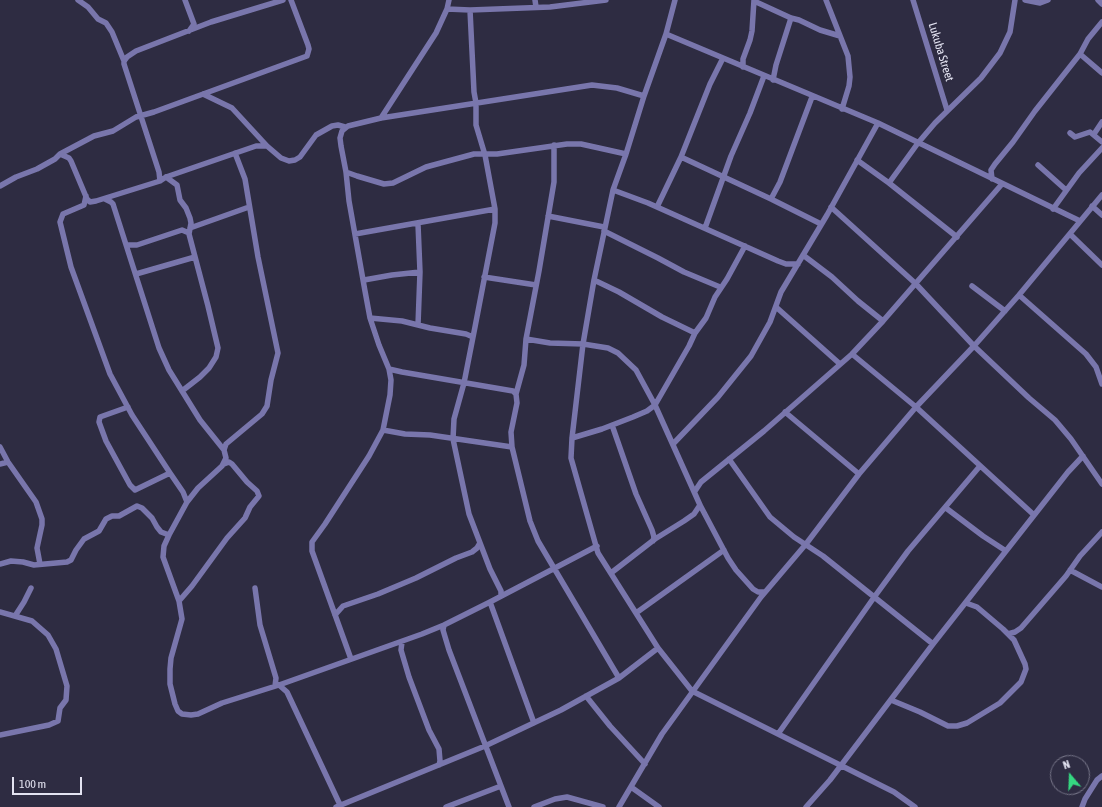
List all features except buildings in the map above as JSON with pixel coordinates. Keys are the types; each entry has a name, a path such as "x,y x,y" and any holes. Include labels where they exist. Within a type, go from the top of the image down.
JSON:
{"street":[{"path":"78,0 88,7 98,19 106,23 112,32 124,61 142,115 159,172 160,181"},
{"path":"185,0 194,24 188,31"},
{"path":"124,61 136,50 225,18 282,0"},
{"path":"0,186 55,159 60,154 94,136 113,131 130,120 308,56 310,50 291,0"},
{"path":"381,118 436,33 447,9 449,0"},
{"path":"535,0 536,7"},
{"path":"447,9 470,10 566,6 606,0"},
{"path":"675,0 666,34 613,190 594,280 583,344 571,458 598,553 658,648 692,691 894,792 915,807"},
{"path":"826,0 848,56 850,77 849,86 842,109"},
{"name":"Lukuba Street","path":"913,0 947,110"},
{"path":"889,183 918,143 947,110 981,78 1000,54 1010,32 1015,0"},
{"path":"1025,0 1040,3 1048,0"},
{"path":"1098,0 1102,4"},
{"path":"743,67 743,59 752,31 754,1 820,30 840,36"},
{"path":"470,10 476,125 485,155 495,209 495,223 464,383 454,419 453,439 469,514 490,569 501,591 501,596"},
{"path":"773,80 776,65 791,18"},
{"path":"992,179 991,170 1080,54 1088,39 1102,22"},
{"path":"666,34 878,124 1080,221"},
{"path":"1080,54 1102,73"},
{"path":"657,207 681,157 710,84 723,58"},
{"path":"705,228 731,156 764,76"},
{"path":"203,94 232,108 267,146 281,158 289,161 300,157 316,135 332,126 338,125 345,127 390,116 592,85 617,88 644,96"},
{"path":"771,199 780,182 812,97"},
{"path":"388,108 390,116"},
{"path":"1094,134 1102,122"},
{"path":"673,444 713,403 752,356 764,335 781,292 878,124"},
{"path":"345,127 340,138 349,201 370,318 378,345 389,369 391,380 390,395 383,430 369,456 338,505 312,542 312,551 351,659"},
{"path":"1070,133 1075,137 1087,132 1094,134 1102,142"},
{"path":"346,172 384,184 393,183 436,164 474,154 485,155 554,145 581,144 626,154"},
{"path":"554,145 554,182 526,339 524,366 516,394 518,396 511,432 512,447 530,521 538,541 619,678"},
{"path":"60,154 71,160 90,202 105,199 160,181 166,177 196,168 256,146 267,146"},
{"path":"1053,209 1079,173 1102,148"},
{"path":"224,450 226,444 262,414 267,406 271,380 278,353 249,207 245,179 235,153"},
{"path":"681,157 798,211 821,224"},
{"path":"857,160 889,183 956,237"},
{"path":"1038,165 1066,190"},
{"path":"166,177 177,185 180,200 186,208 190,218 191,223 189,230 194,257 218,348 209,368 182,392"},
{"path":"695,491 700,482 785,412 852,354 883,321 1002,184"},
{"path":"613,190 657,207 786,264 798,264"},
{"path":"619,807 662,734 765,592 806,544 859,474 916,407 974,346 1019,295 1102,195"},
{"path":"86,196 84,205 63,214 60,222 67,253 84,305 110,374 128,407 183,492 187,502"},
{"path":"105,199 113,204 159,348 168,370 200,420 224,450 226,458 224,464"},
{"path":"1092,206 1102,215"},
{"path":"127,245 137,245 182,230 189,230 249,207"},
{"path":"830,208 915,283 974,346 1054,420 1083,456 1102,484"},
{"path":"355,234 418,224 495,209"},
{"path":"548,216 604,229 684,272 720,287"},
{"path":"418,224 420,272 418,326"},
{"path":"1071,234 1102,265"},
{"path":"572,438 648,411 655,405 695,333 706,318 720,287 727,279 745,246"},
{"path":"803,255 832,277 883,321"},
{"path":"136,274 194,257"},
{"path":"364,280 420,272"},
{"path":"484,277 536,285"},
{"path":"594,280 695,333"},
{"path":"972,286 1005,310"},
{"path":"1019,295 1086,354 1096,367 1102,384"},
{"path":"776,307 840,364"},
{"path":"370,318 402,321 418,326 466,334 473,337"},
{"path":"526,339 550,343 583,344 608,348 623,357 636,370 655,405 700,505 724,550 743,579 758,592 765,592"},
{"path":"852,354 916,407 1034,515"},
{"path":"389,369 513,391 516,394"},
{"path":"128,407 100,417 99,422 106,441 130,485 135,490 170,473"},
{"path":"785,412 859,474"},
{"path":"612,425 636,494 652,530 654,536 653,541"},
{"path":"383,430 512,447"},
{"path":"0,447 8,462 36,502 42,519 37,548 40,564"},
{"path":"806,807 842,765 933,644 966,604 1034,515 1083,456"},
{"path":"729,459 770,517 794,537 823,556 875,596 933,644"},
{"path":"0,464 8,462"},
{"path":"179,601 192,586 227,538 245,518 259,496 257,491 230,462 224,464 198,488 187,502 164,546 163,557 179,601 182,619 171,658 170,684 178,711 182,714 198,714 222,703 402,642 444,625 597,546"},
{"path":"778,734 875,596 908,552 980,466"},
{"path":"612,573 653,541 694,514 700,505"},
{"path":"0,564 11,561 23,562 34,566 40,564 67,562 71,560 84,539 100,531 106,519 112,516 119,516 135,507 142,508 153,519 156,527 161,532 169,535"},
{"path":"946,508 978,533 1006,551"},
{"path":"1008,634 1021,628 1080,556 1102,532"},
{"path":"335,615 343,606 378,594 416,578 456,558 472,552 480,543"},
{"path":"636,613 724,550"},
{"path":"1070,570 1102,587"},
{"path":"15,616 31,588"},
{"path":"255,588 260,625 277,685 287,692 339,806 485,746 561,710 619,678 658,648"},
{"path":"490,602 534,723"},
{"path":"891,700 948,726 957,726 967,723 1000,703 1017,686 1026,669 1014,640 977,607 966,604"},
{"path":"0,612 32,621 48,635 56,649 67,686 66,700 60,708 58,721 49,726 0,735"},
{"path":"444,625 443,630 449,650 509,807"},
{"path":"402,642 401,650 409,677 429,730 439,749 439,765"},
{"path":"586,696 610,726 645,764"},
{"path":"1082,807 1085,799 1102,776"},
{"path":"446,807 501,786"},
{"path":"631,787 659,807"},
{"path":"534,807 555,799 567,797 603,807"}]}
